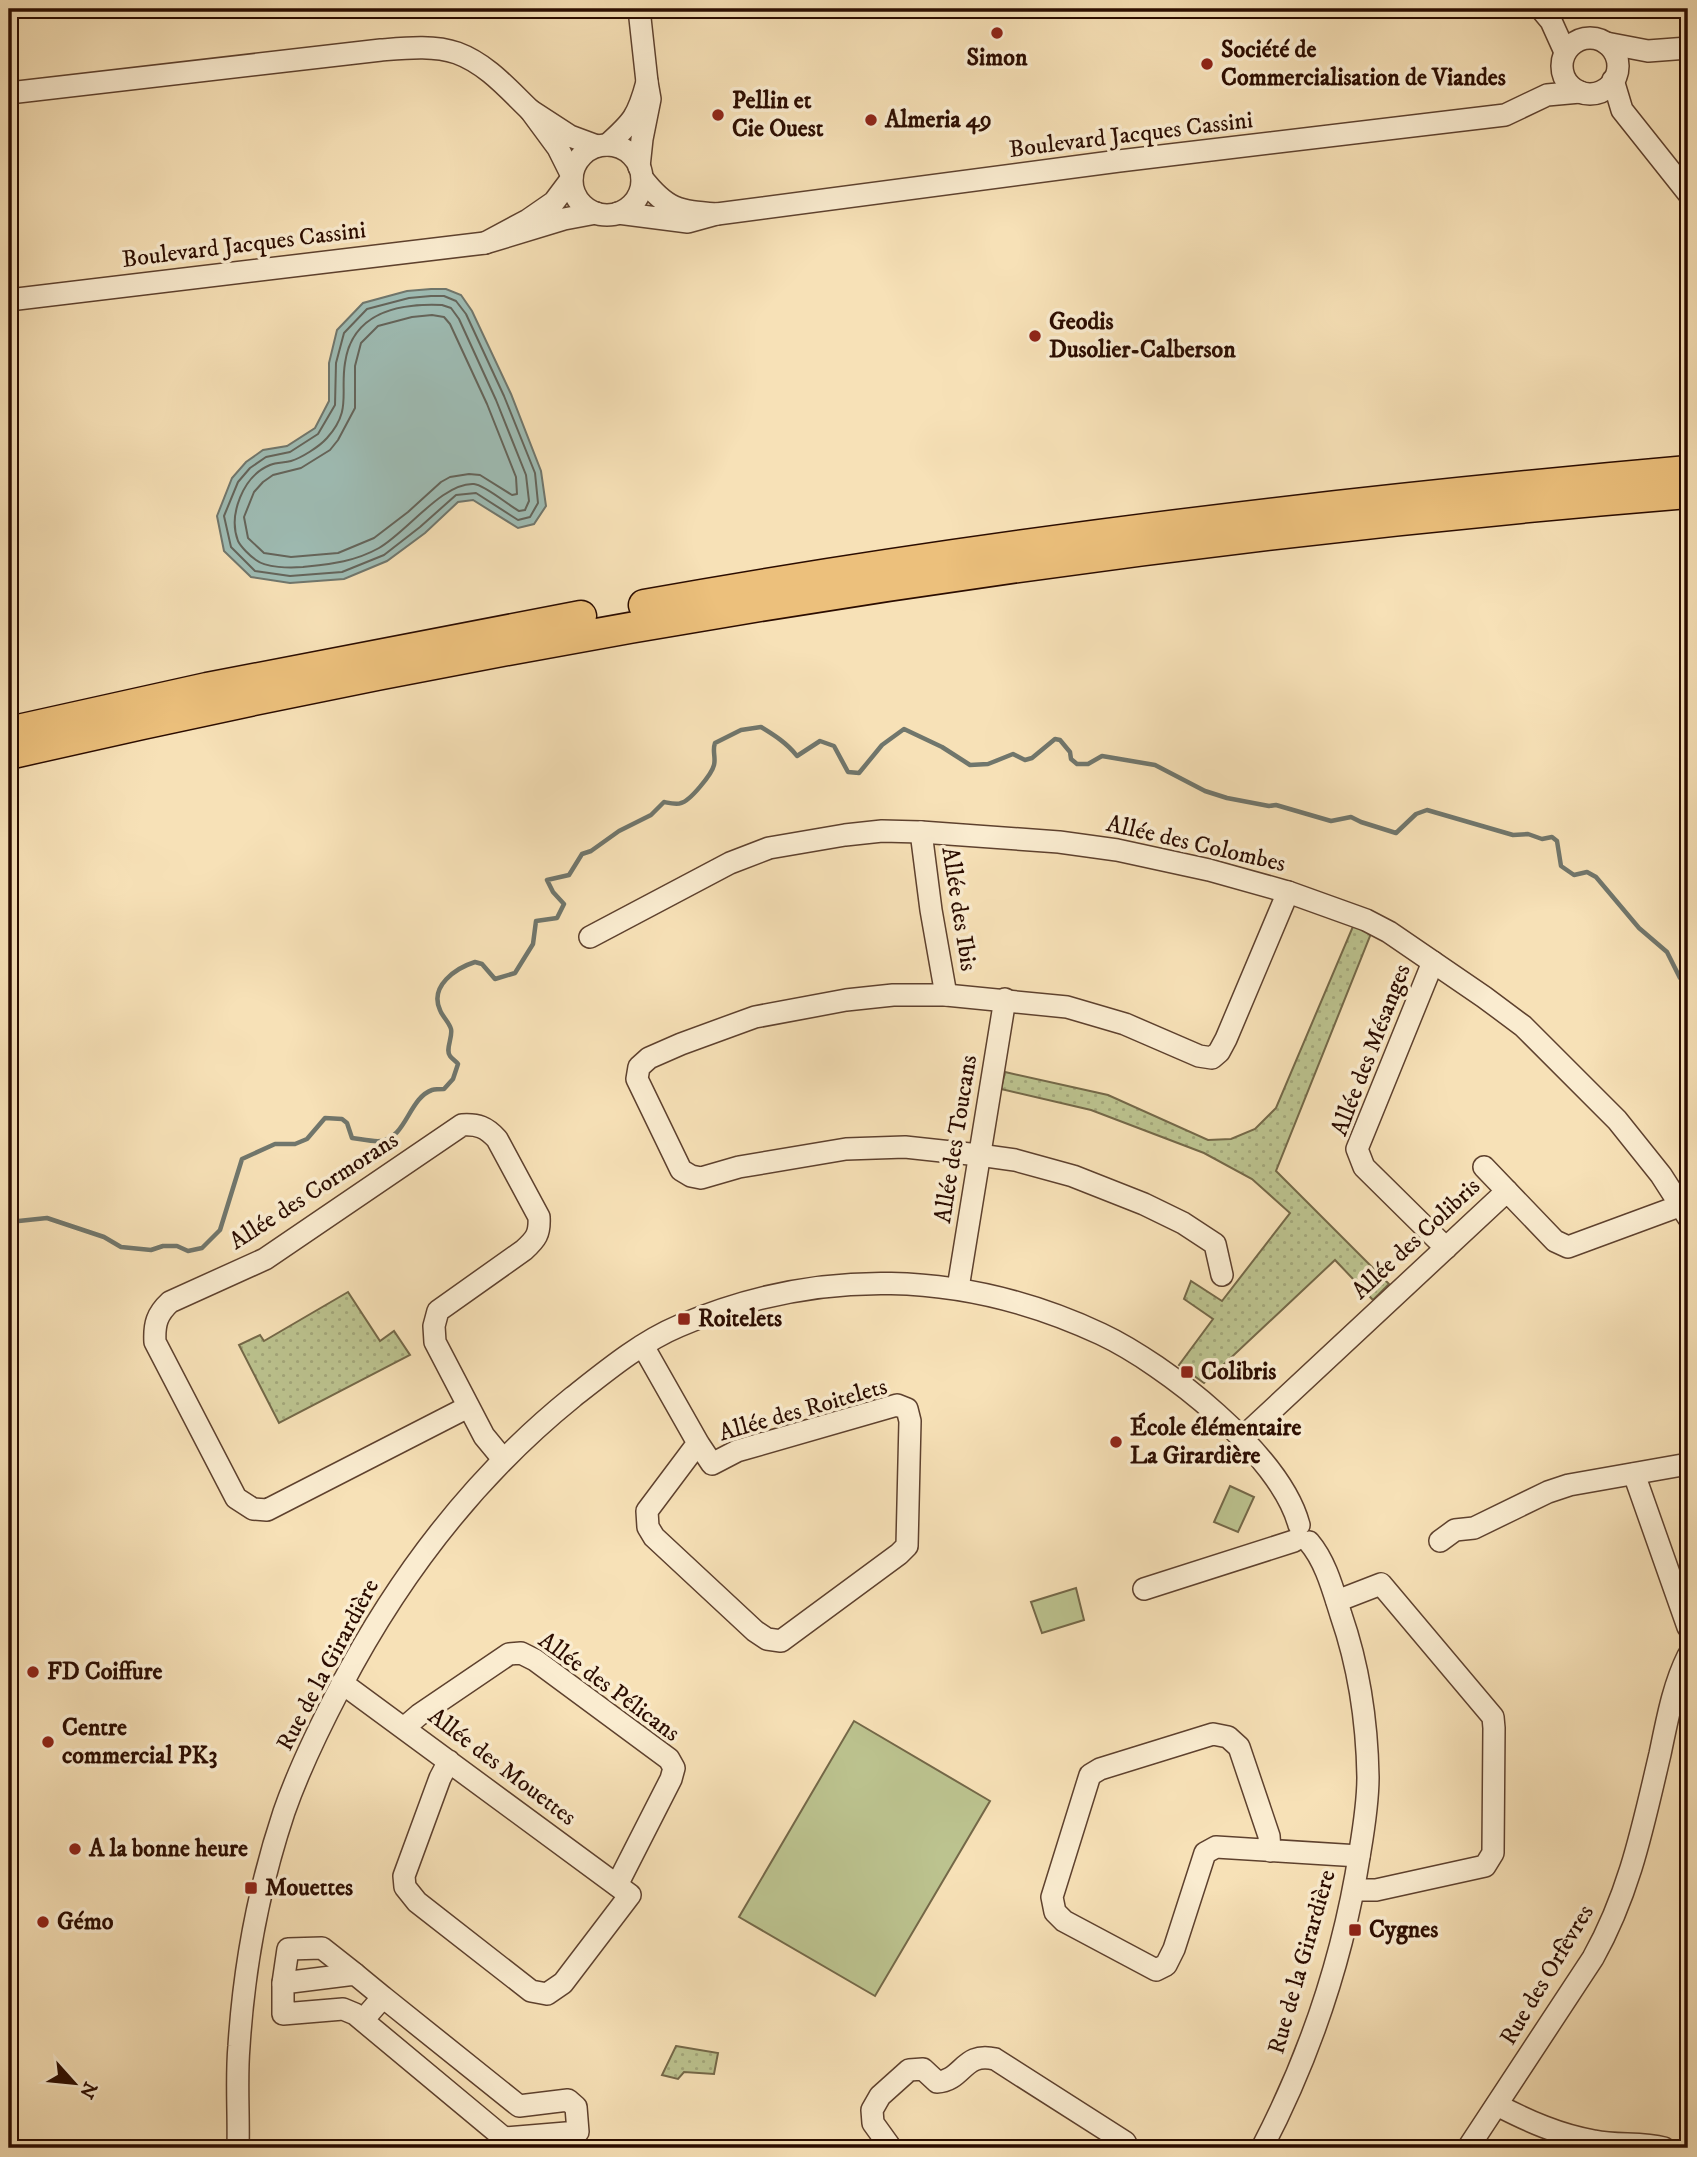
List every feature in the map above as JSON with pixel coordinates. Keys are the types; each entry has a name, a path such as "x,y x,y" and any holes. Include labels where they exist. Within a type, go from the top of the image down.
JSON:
{"highway":[{"path":"1518,485 1535,474 1688,451"},
{"path":"9,732 206,688 472,636 904,562 1250,515 1518,485 1688,471"},
{"path":"9,754 263,698 701,616 1007,569 1354,525 1688,493"},
{"path":"9,774 195,725 245,715 263,698"},
{"path":"9,720 43,714 66,719"}],"street":[{"path":"639,9 650,99 642,139 636,199 618,213 596,213 578,200 573,189 574,167 581,157 602,146 631,123 640,108 647,82"},
{"path":"1546,15 1614,52 1617,60 1615,76 1622,110"},
{"path":"1546,15 1564,61 1566,80 1622,110 1688,193"},
{"path":"1548,95 1571,45 1596,41 1648,51 1688,48"},
{"path":"9,93 423,47 457,53 487,69 530,110 558,148 572,177"},
{"path":"1587,92 1606,88 1615,76 1648,51"},
{"name":"Boulevard Jacques Cassini","path":"618,213 688,222 717,214 1504,115 1548,95 1587,92"},
{"path":"530,110 570,136 626,151 640,173"},
{"name":"Boulevard Jacques Cassini","path":"640,173 657,198 673,207 687,212 717,214"},
{"name":"Boulevard Jacques Cassini","path":"485,243 528,220 554,202 572,177"},
{"name":"Boulevard Jacques Cassini","path":"9,300 485,243 564,219 596,213"},
{"name":"Allée des Colombes","path":"590,937 730,863 769,848 882,831 1045,841 1117,850 1209,870 1288,892 1366,920 1433,962 1523,1026 1617,1120 1685,1211"},
{"name":"Allée des Ibis","path":"921,832 946,995"},
{"path":"1222,1275 1215,1244 1183,1223 1073,1175 1015,1160 905,1147 846,1149 738,1167 701,1178 691,1176 681,1170 637,1079 639,1068 649,1058 755,1017 846,1000 893,995 1005,999 1067,1007 1125,1024 1212,1058 1219,1052 1226,1038 1288,892"},
{"name":"Allée des Mésanges","path":"1433,962 1357,1149 1364,1167 1446,1248"},
{"name":"Allée des Toucans","path":"958,1288 1005,999"},
{"name":"Allée des Cormorans","path":"468,1407 267,1510 253,1509 236,1498 155,1342 154,1327 160,1311 170,1302 265,1259 463,1125 477,1124 489,1130 497,1139 539,1217 540,1232 536,1240 524,1250 438,1311 434,1326 435,1342 484,1436 503,1460"},
{"path":"1485,1167 1507,1191"},
{"name":"Allée des Colibris","path":"1242,1438 1507,1191 1555,1241 1568,1247 1685,1211"},
{"name":"Rue de la Girardière","path":"238,2148 239,2045 248,1957 284,1812 342,1683 392,1597 449,1518 503,1460 592,1382 643,1346 677,1327 768,1297 808,1289 874,1282 958,1288 1013,1300 1064,1317 1114,1340 1164,1372 1242,1438 1275,1478 1292,1505 1301,1536 1316,1550 1348,1634 1359,1681 1368,1779 1354,1890 1331,1975 1288,2097 1262,2148"},
{"name":"Allée des Roitelets","path":"643,1346 712,1464 737,1451 897,1405 906,1409 910,1421 907,1546 781,1641 767,1639 755,1631 654,1537 648,1527 647,1511 698,1443"},
{"path":"1440,1541 1455,1530 1474,1528 1548,1492 1601,1478 1688,1464"},
{"path":"1641,1473 1688,1592"},
{"path":"1641,1473 1688,1626"},
{"path":"1144,1589 1290,1544 1301,1536"},
{"path":"1336,1601 1381,1584 1493,1717 1494,1728 1493,1853 1485,1866 1376,1890 1354,1890"},
{"name":"Allée des Pélicans","path":"405,1727 509,1654 521,1653 535,1660 669,1759 674,1768 624,1890 563,1983 547,1994 531,1991 417,1902 405,1887 404,1876 449,1761"},
{"name":"Rue des Orfèvres","path":"1468,2148 1612,1925 1634,1861 1674,1696 1688,1656"},
{"name":"Allée des Mouettes","path":"342,1683 624,1890"},
{"path":"1270,1851 1269,1836 1239,1747 1228,1737 1213,1734 1100,1769 1090,1775 1052,1897 1055,1912 1064,1921 1156,1970 1166,1965 1174,1949 1205,1853 1216,1847 1270,1851 1359,1856"},
{"path":"322,1948 355,1974 519,2106 568,2100 576,2107 579,2140 504,2138 363,2020 343,2009 283,2014 283,1983 288,1950 322,1948"},
{"path":"283,1983 355,1974"},
{"path":"363,2020 383,1997"},
{"path":"891,2148 873,2123 872,2110 880,2096 909,2070 923,2069 937,2082 946,2082 973,2059 982,2056 995,2059 1125,2142 1128,2148"},
{"path":"1497,2105 1528,2121 1566,2135 1594,2141 1664,2148"}],"green space":[{"path":"1354,924 1372,931 1276,1171 1389,1284 1373,1300 1335,1260 1204,1383 1179,1365 1213,1319 1184,1299 1191,1281 1222,1301 1290,1213 1252,1179 1204,1153 1091,1110 1001,1089 1005,1072 1108,1095 1208,1140 1231,1139 1255,1129 1276,1108"},
{"path":"348,1292 380,1341 394,1331 410,1355 279,1423 239,1345 260,1335 264,1341"},
{"path":"1230,1486 1254,1497 1238,1532 1214,1522"},
{"path":"1076,1588 1084,1620 1042,1633 1031,1602"},
{"path":"854,1721 990,1801 875,1996 739,1917"},
{"path":"676,2046 718,2053 714,2074 684,2072 678,2079 662,2075"}],"water":[{"path":"446,289 461,295 472,311 511,394 541,471 546,506 534,524 518,528 473,500 458,502 425,533 387,561 344,579 290,583 251,577 224,551 217,516 232,478 246,462 263,450 287,446 315,428 329,401 329,363 337,330 363,303 407,291"}],"waterway":[{"path":"9,1222 47,1218 104,1237 121,1247 151,1250 163,1246 177,1246 188,1251 202,1248 220,1230 242,1159 275,1144 295,1144 307,1139 325,1118 342,1119 347,1123 352,1138 378,1141 389,1138 402,1126 424,1094 444,1089 453,1079 458,1064 449,1053 451,1029 438,1001 438,993 446,979 475,962 482,964 495,979 515,973 533,944 536,921 557,918 564,904 547,880 569,875 582,854 651,815 664,802 677,804 685,801 700,787 712,769 715,743 741,730 761,727 785,743 797,756 820,741 834,746 848,772 859,773 882,745 904,729 942,747 970,765 988,764 1013,754 1025,760 1032,758 1055,739 1060,740 1077,764 1088,764 1102,756 1155,765 1205,791 1227,798 1276,805 1331,821 1351,817 1396,833 1416,814 1427,810 1513,835 1528,834 1542,839 1552,837 1557,841 1561,866 1574,875 1587,872 1596,877 1639,928 1667,952 1680,978 1688,979"}],"place":[{"name":"Simon","path":"997,33"},
{"name":"Société de Commercialisation de Viandes","path":"1207,64"},
{"name":"Pellin et Cie Ouest","path":"718,115"},
{"name":"Almeria 49","path":"871,120"},
{"name":"Geodis Dusolier-Calberson","path":"1035,336"},
{"name":"Roitelets","path":"684,1319"},
{"name":"Colibris","path":"1187,1372"},
{"name":"École élémentaire La Girardière","path":"1116,1442"},
{"name":"FD Coiffure","path":"33,1672"},
{"name":"Centre commercial PK3","path":"48,1742"},
{"name":"A la bonne heure","path":"75,1849"},
{"name":"Mouettes","path":"251,1888"},
{"name":"Gémo","path":"43,1922"},
{"name":"Cygnes","path":"1355,1930"}]}
